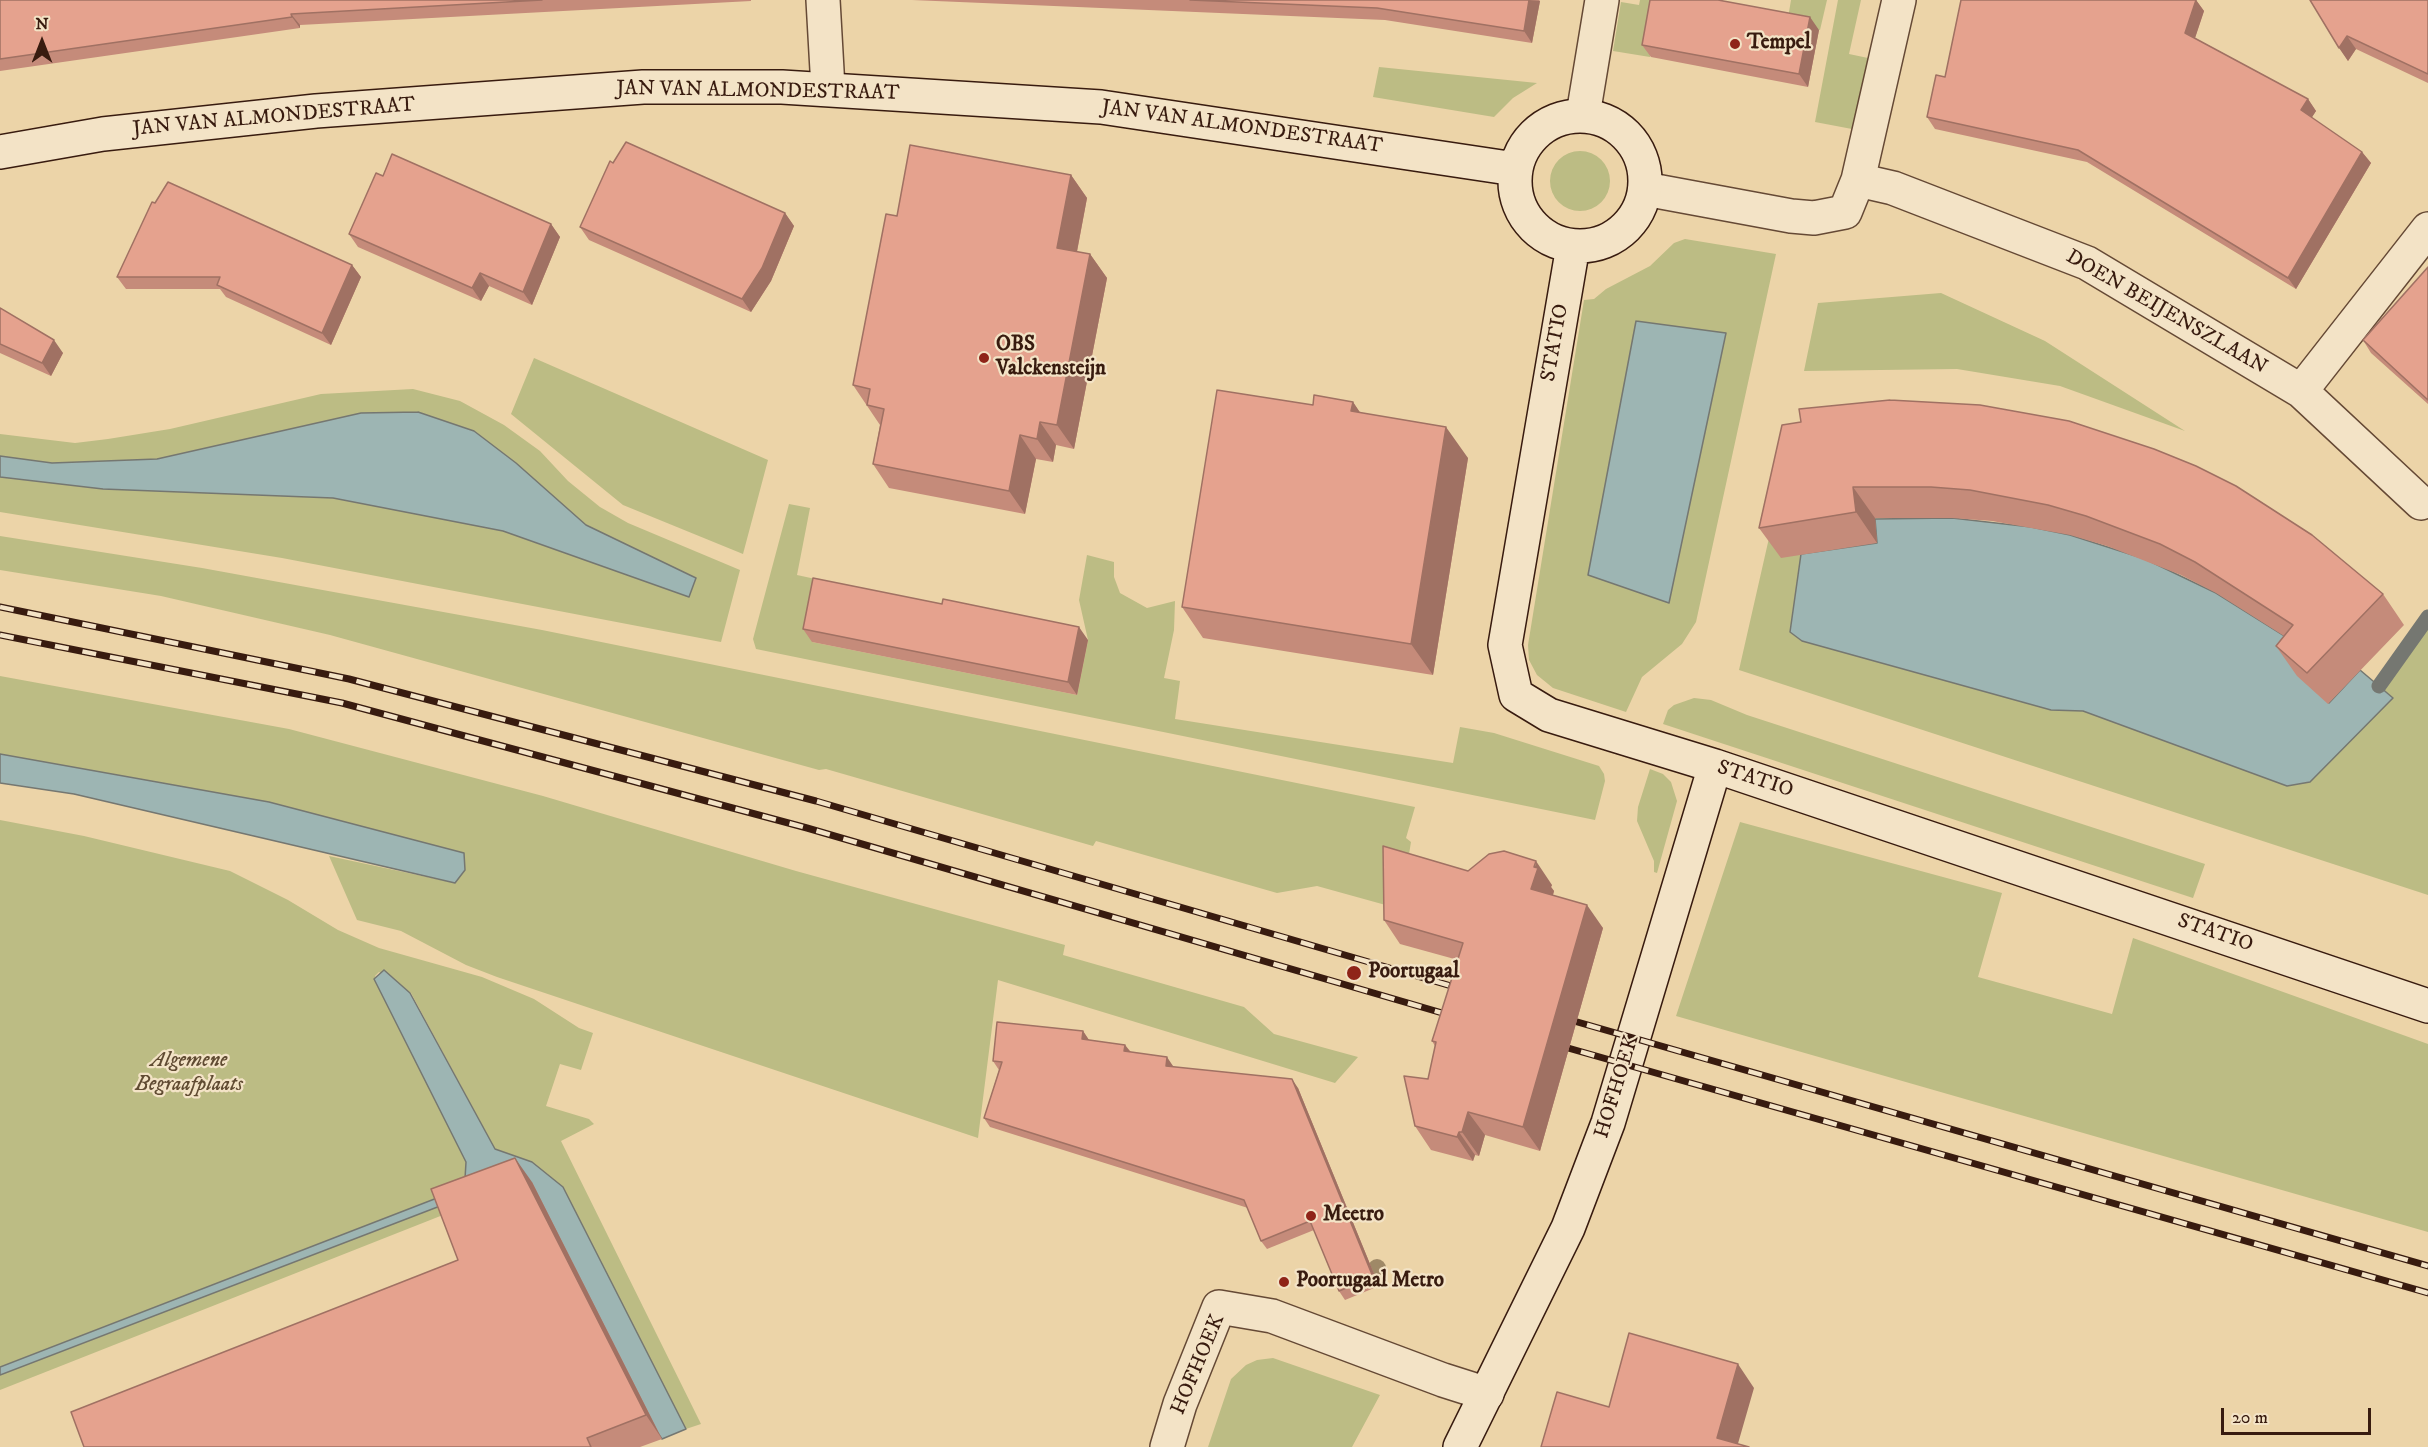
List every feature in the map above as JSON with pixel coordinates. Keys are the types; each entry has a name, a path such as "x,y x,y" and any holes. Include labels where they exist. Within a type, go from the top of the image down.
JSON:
{"street":[{"path":"823,0 828,88"},
{"path":"1583,115 1602,0"},
{"path":"1645,189 1814,218 1845,212 1858,180 1899,0"},
{"name":"JAN VAN ALMONDESTRAAT","path":"0,152 103,134 316,111 643,87 828,88 1101,107 1515,169"},
{"path":"1583,115 1601,118 1630,138 1640,154 1645,171 1645,189 1640,206 1620,232 1590,246 1573,246 1544,236 1532,226 1516,199 1515,169 1520,154 1539,129 1567,116 1583,115"},
{"name":"DOEN BEIJENSZLAAN","path":"1858,180 1893,188 2087,263 2301,391 2421,503"},
{"path":"2301,391 2428,229"},
{"name":"STATIO","path":"1573,246 1505,645 1515,695 1549,715 1715,766 2428,1006"},
{"name":"HOFHOEK","path":"1460,1447 1568,1228 1608,1123 1715,766"},
{"name":"HOFHOEK","path":"1167,1447 1180,1404 1219,1307 1272,1316 1443,1380 1487,1394"}],"green space":[{"path":"1640,0 1661,0 1650,57 1613,51 1621,2 1639,5"},
{"path":"1791,0 1827,0 1820,30 1787,24"},
{"path":"1838,0 1861,0 1849,54 1868,58 1852,129 1815,122"},
{"path":"1379,67 1537,83 1513,98 1494,117 1373,97"},
{"path":"1574,151 1586,151 1597,156 1605,164 1610,181 1608,193 1597,206 1586,211 1574,211 1563,206 1555,198 1550,187 1550,175 1555,164 1563,156"},
{"path":"1685,239 1776,254 1696,622 1682,644 1642,677 1626,712 1553,688 1537,675 1529,660 1528,645 1584,300 1594,299 1606,289 1650,266 1674,243"},
{"path":"1941,293 2045,341 2185,431 2060,386 1957,369 1804,371 1818,303"},
{"path":"534,358 768,460 743,554 623,505 511,414"},
{"path":"413,389 460,401 504,425 540,451 568,481 600,507 628,523 740,570 721,642 282,558 0,512 0,477 103,489 333,498 503,531 689,597 696,578 586,525 560,504 361,413 157,459 52,463 0,456 0,434 75,443 170,429 321,394"},
{"path":"1779,494 1801,554 1790,632 1802,641 2051,710 2083,711 2287,786 2393,698 2379,686 2428,617 2428,895 1739,670"},
{"path":"789,504 810,508 797,575 820,580 822,591 812,642 1077,695 1088,640 1079,600 1087,555 1114,562 1114,577 1120,593 1147,608 1175,601 1174,630 1164,678 1180,681 1175,719 1453,763 1460,727 1494,733 1599,766 1605,781 1595,820 756,649 753,639"},
{"path":"0,536 202,568 542,630 1415,807 1406,838 1411,842 1400,909 1317,886 1277,893 1096,841 1093,846 826,769 819,770 330,635 161,596 0,570"},
{"path":"0,676 289,729 543,796 796,871 1065,945 1063,955 1244,1007 1274,1034 1358,1057 1335,1083 998,980 978,1138 497,977 466,965 401,931 357,920 329,856 455,883 269,802 0,754"},
{"path":"1694,698 1711,700 1747,715 2205,864 2193,898 1663,724 1668,710 1674,705"},
{"path":"1650,769 1663,774 1671,782 1677,801 1657,873 1654,872 1654,861 1637,821 1638,807"},
{"name":"Algemene Begraafplaats","path":"0,820 84,836 230,871 288,900 338,930 379,948 482,977 534,999 579,1028 593,1033 581,1070 560,1064 546,1106 589,1119 594,1124 561,1141 701,1424 686,1429 563,1187 532,1163 495,1149 411,993 379,972 375,976 466,1162 465,1179 450,1193 0,1367"},
{"path":"1740,822 2002,893 1978,977 2112,1014 2133,938 2428,1044 2428,1232 1676,1016"},
{"path":"487,1188 448,1213 0,1390 0,1375"},
{"path":"1273,1358 1380,1395 1352,1447 1208,1447 1231,1379 1246,1365 1257,1360"}],"water":[{"path":"1636,321 1726,333 1669,603 1588,575"},
{"path":"418,412 474,431 516,463 586,525 696,578 689,597 503,531 333,498 103,489 0,477 0,456 52,463 157,459 361,413"},
{"path":"1952,518 2031,527 2070,535 2145,559 2216,593 2283,635 2313,658 2329,703 2360,670 2393,698 2310,782 2287,786 2083,711 2051,710 1802,641 1790,632 1801,554 1877,543 1875,519"},
{"path":"0,754 269,802 464,853 465,870 455,883 74,794 0,783"},
{"path":"384,970 410,993 495,1149 532,1162 563,1187 686,1429 662,1439 487,1188 0,1375 0,1367 450,1193 465,1179 466,1162 374,979"}],"building":[{"path":"0,0 542,0 291,14 292,17 0,59"},
{"path":"1190,0 1529,0 1524,31 1377,8"},
{"name":"Tempel","path":"1650,0 1718,0 1810,17 1799,74 1642,45"},
{"path":"1961,0 2196,0 2185,33 2308,99 2301,110 2362,152 2288,278 2078,150 1927,117 1936,75 1945,77"},
{"path":"2310,0 2428,0 2428,74 2347,36 2339,48"},
{"path":"626,142 785,213 762,268 742,299 580,227 610,161 613,163"},
{"path":"910,145 1071,175 1057,248 1090,254 1057,425 1040,422 1037,439 1020,435 1009,491 873,464 884,409 867,405 870,389 853,385 886,214 897,216"},
{"path":"392,154 551,224 523,292 480,273 472,288 349,234 376,173 383,176"},
{"path":"168,182 352,265 322,333 217,285 220,277 117,277 152,202 155,203"},
{"path":"2428,267 2428,400 2363,340"},
{"path":"0,308 54,340 42,363 0,344"},
{"path":"1217,390 1313,405 1314,395 1353,402 1351,411 1446,427 1411,644 1182,607"},
{"path":"1890,400 1980,405 2069,421 2154,449 2236,486 2312,535 2383,594 2307,673 2276,646 2293,625 2195,562 2160,544 2086,516 2048,505 1970,490 1931,487 1853,487 1856,512 1759,528 1782,425 1801,422 1799,409"},
{"path":"813,578 942,604 943,599 1079,627 1068,682 803,629"},
{"path":"1383,846 1468,871 1489,854 1504,851 1536,861 1534,867 1538,868 1531,889 1587,905 1523,1127 1468,1112 1462,1132 1459,1132 1457,1137 1415,1126 1404,1076 1428,1079 1436,1042 1432,1041 1463,943 1384,920"},
{"path":"997,1022 1083,1031 1082,1039 1125,1045 1124,1051 1167,1057 1166,1066 1292,1079 1373,1277 1339,1291 1310,1221 1261,1241 1244,1200 984,1118 1002,1062 993,1061"},
{"path":"515,1158 646,1415 587,1438 591,1447 84,1447 71,1412 458,1260 431,1189"},
{"path":"1629,1333 1738,1364 1717,1438 1749,1447 1541,1447 1557,1392 1609,1407"}],"waterway":[{"path":"2379,686 2428,617"}],"railway":[{"path":"0,607 349,679 816,801 1465,990"},
{"path":"0,635 342,703 807,828 1456,1017"},
{"path":"1560,1017 2428,1266"},
{"path":"1554,1044 2428,1293"}],"place":[{"name":"Tempel","path":"1735,44"},
{"name":"OBS Valckensteijn","path":"984,358"},
{"name":"Poortugaal","path":"1354,973"},
{"name":"Meetro","path":"1311,1216"},
{"name":"Poortugaal Metro","path":"1284,1282"}]}
